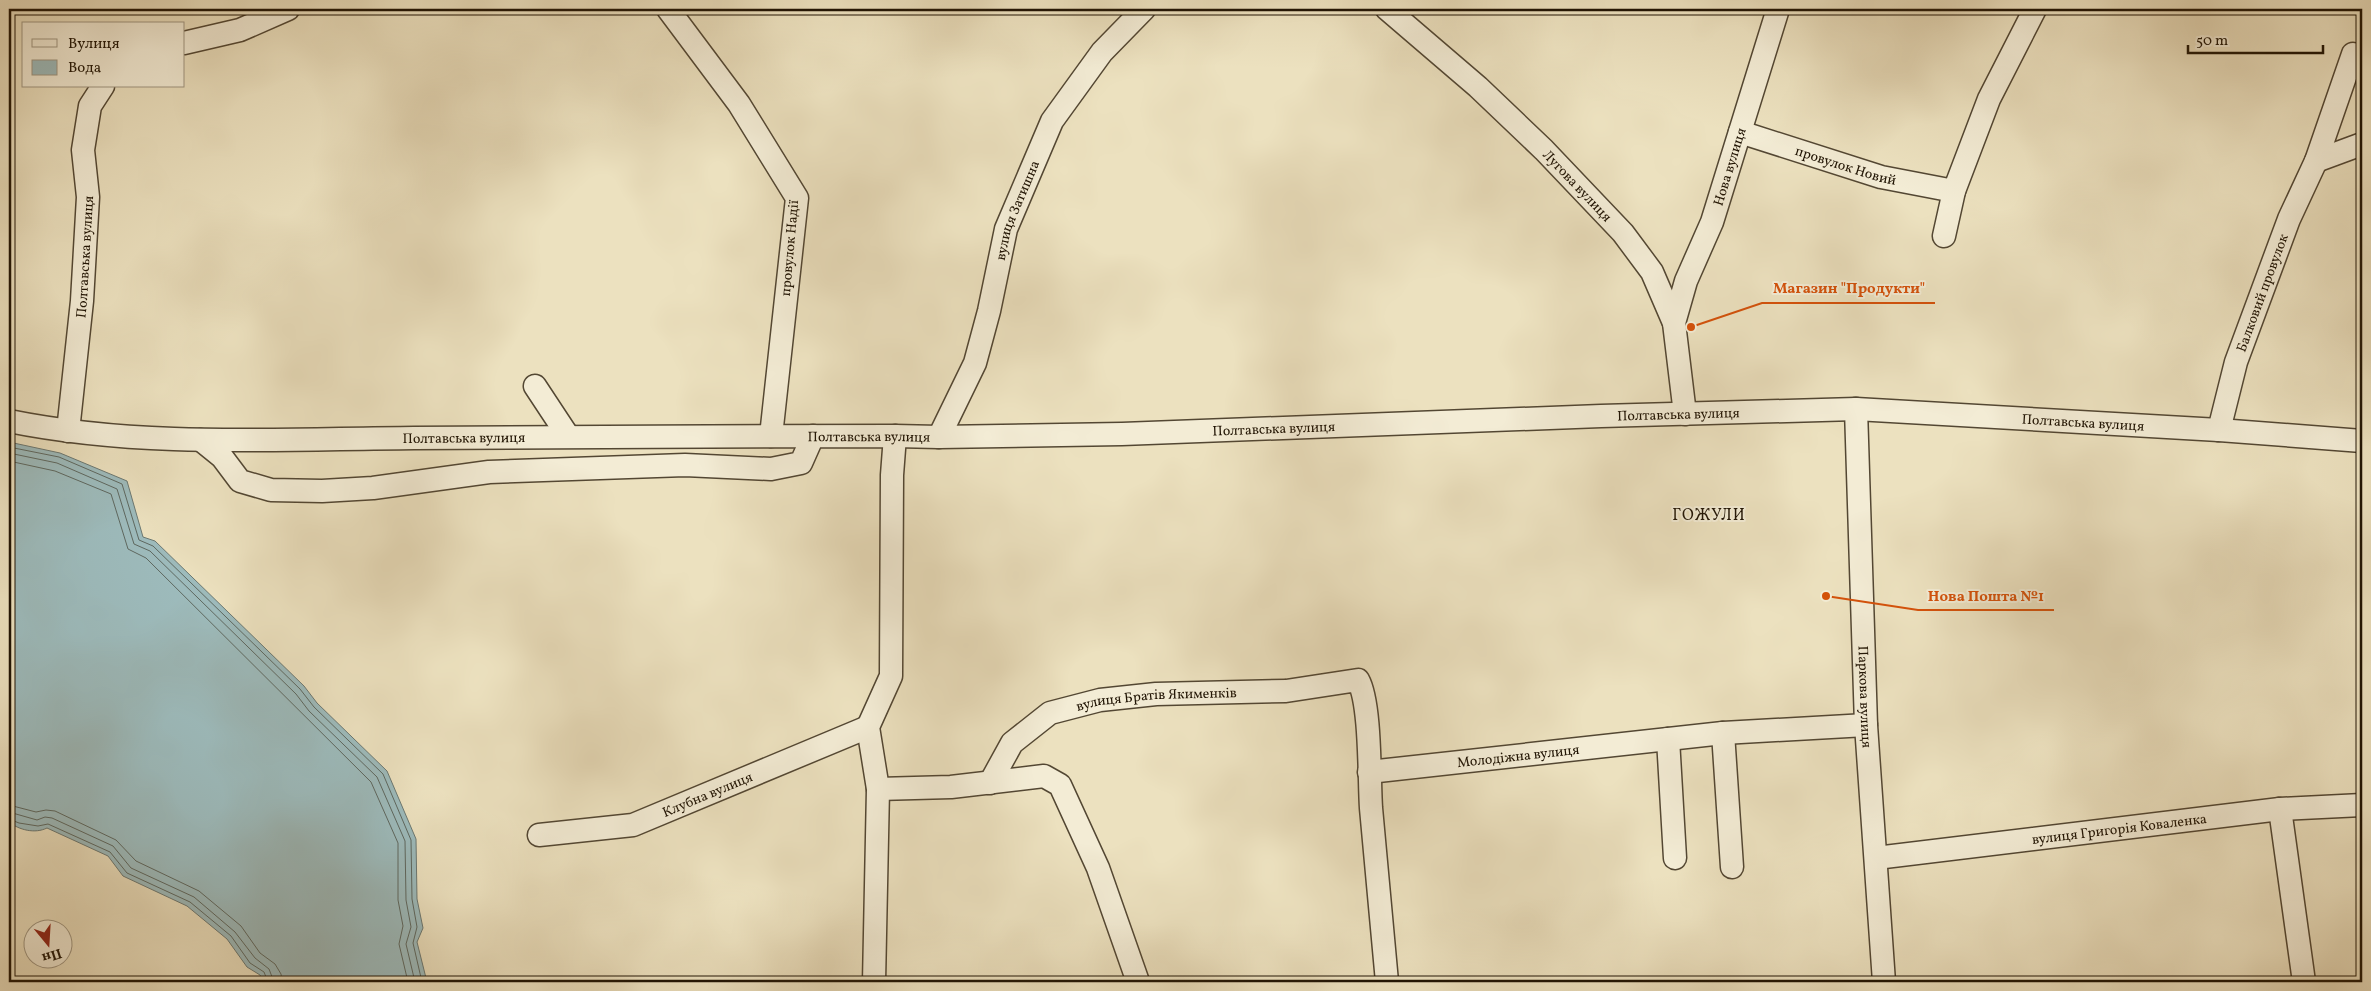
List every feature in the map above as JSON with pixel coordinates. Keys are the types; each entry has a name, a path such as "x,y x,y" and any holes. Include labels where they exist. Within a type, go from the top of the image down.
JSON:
{"street":[{"path":"185,43 240,30 288,9"},
{"name":"провулок Надії","path":"668,9 739,104 797,198 771,436"},
{"name":"вулиця Затишна","path":"939,438 974,363 989,311 1006,229 1052,121 1102,52 1144,9"},
{"name":"Лугова вулиця","path":"1387,9 1484,93 1544,150 1623,233 1652,272 1674,323 1685,414"},
{"name":"Нова вулиця","path":"1674,323 1686,281 1712,222 1778,9"},
{"path":"1944,236 1954,191 1989,99 2036,9"},
{"name":"Балковий провулок","path":"2219,430 2236,362 2289,219 2316,161 2353,54"},
{"name":"Полтавська вулиця","path":"68,431 82,300 87,216 88,197 83,150 90,106 102,88"},
{"name":"провулок Новий","path":"1740,132 1880,177 1954,191"},
{"path":"2316,161 2362,144"},
{"path":"535,386 568,436"},
{"name":"Полтавська вулиця","path":"9,422 68,431 192,440 568,436 895,436 939,438 1122,434 1856,409 2219,430 2362,441"},
{"name":"Паркова вулиця","path":"1856,409 1866,725 1884,982"},
{"path":"192,440 222,457 240,481 271,490 322,490 373,488 489,472 685,465 771,469 801,463 813,436"},
{"path":"874,982 878,790 868,727 891,676 892,475 895,436"},
{"name":"вулиця Братів Якименків","path":"990,783 1012,743 1050,713 1100,700 1156,694 1286,691 1358,680 1363,689 1369,772"},
{"name":"Молодіжна вулиця","path":"1369,772 1723,733 1866,725"},
{"name":"Клубна вулиця","path":"538,835 633,824 868,727"},
{"path":"1723,733 1732,868"},
{"path":"1668,740 1675,858"},
{"path":"1369,772 1387,982"},
{"path":"878,790 990,783 1044,776 1060,785 1098,868 1138,982"},
{"name":"вулиця Григорія Коваленка","path":"1876,858 2280,809 2362,805"},
{"path":"2280,809 2304,982"}],"water":[{"path":"9,442 60,453 127,481 143,537 155,541 304,686 317,703 387,771 416,839 417,899 423,928 417,942 427,982 264,982 260,975 247,967 227,939 187,906 123,876 108,856 47,828 37,831 27,830 9,822"}],"place":[{"name":"Магазин \"Продукти\"","path":"1691,327"},
{"name":"Нова Пошта №1","path":"1826,596"}],"district":[{"name":"ГОЖУЛИ","path":"1709,514"}]}
